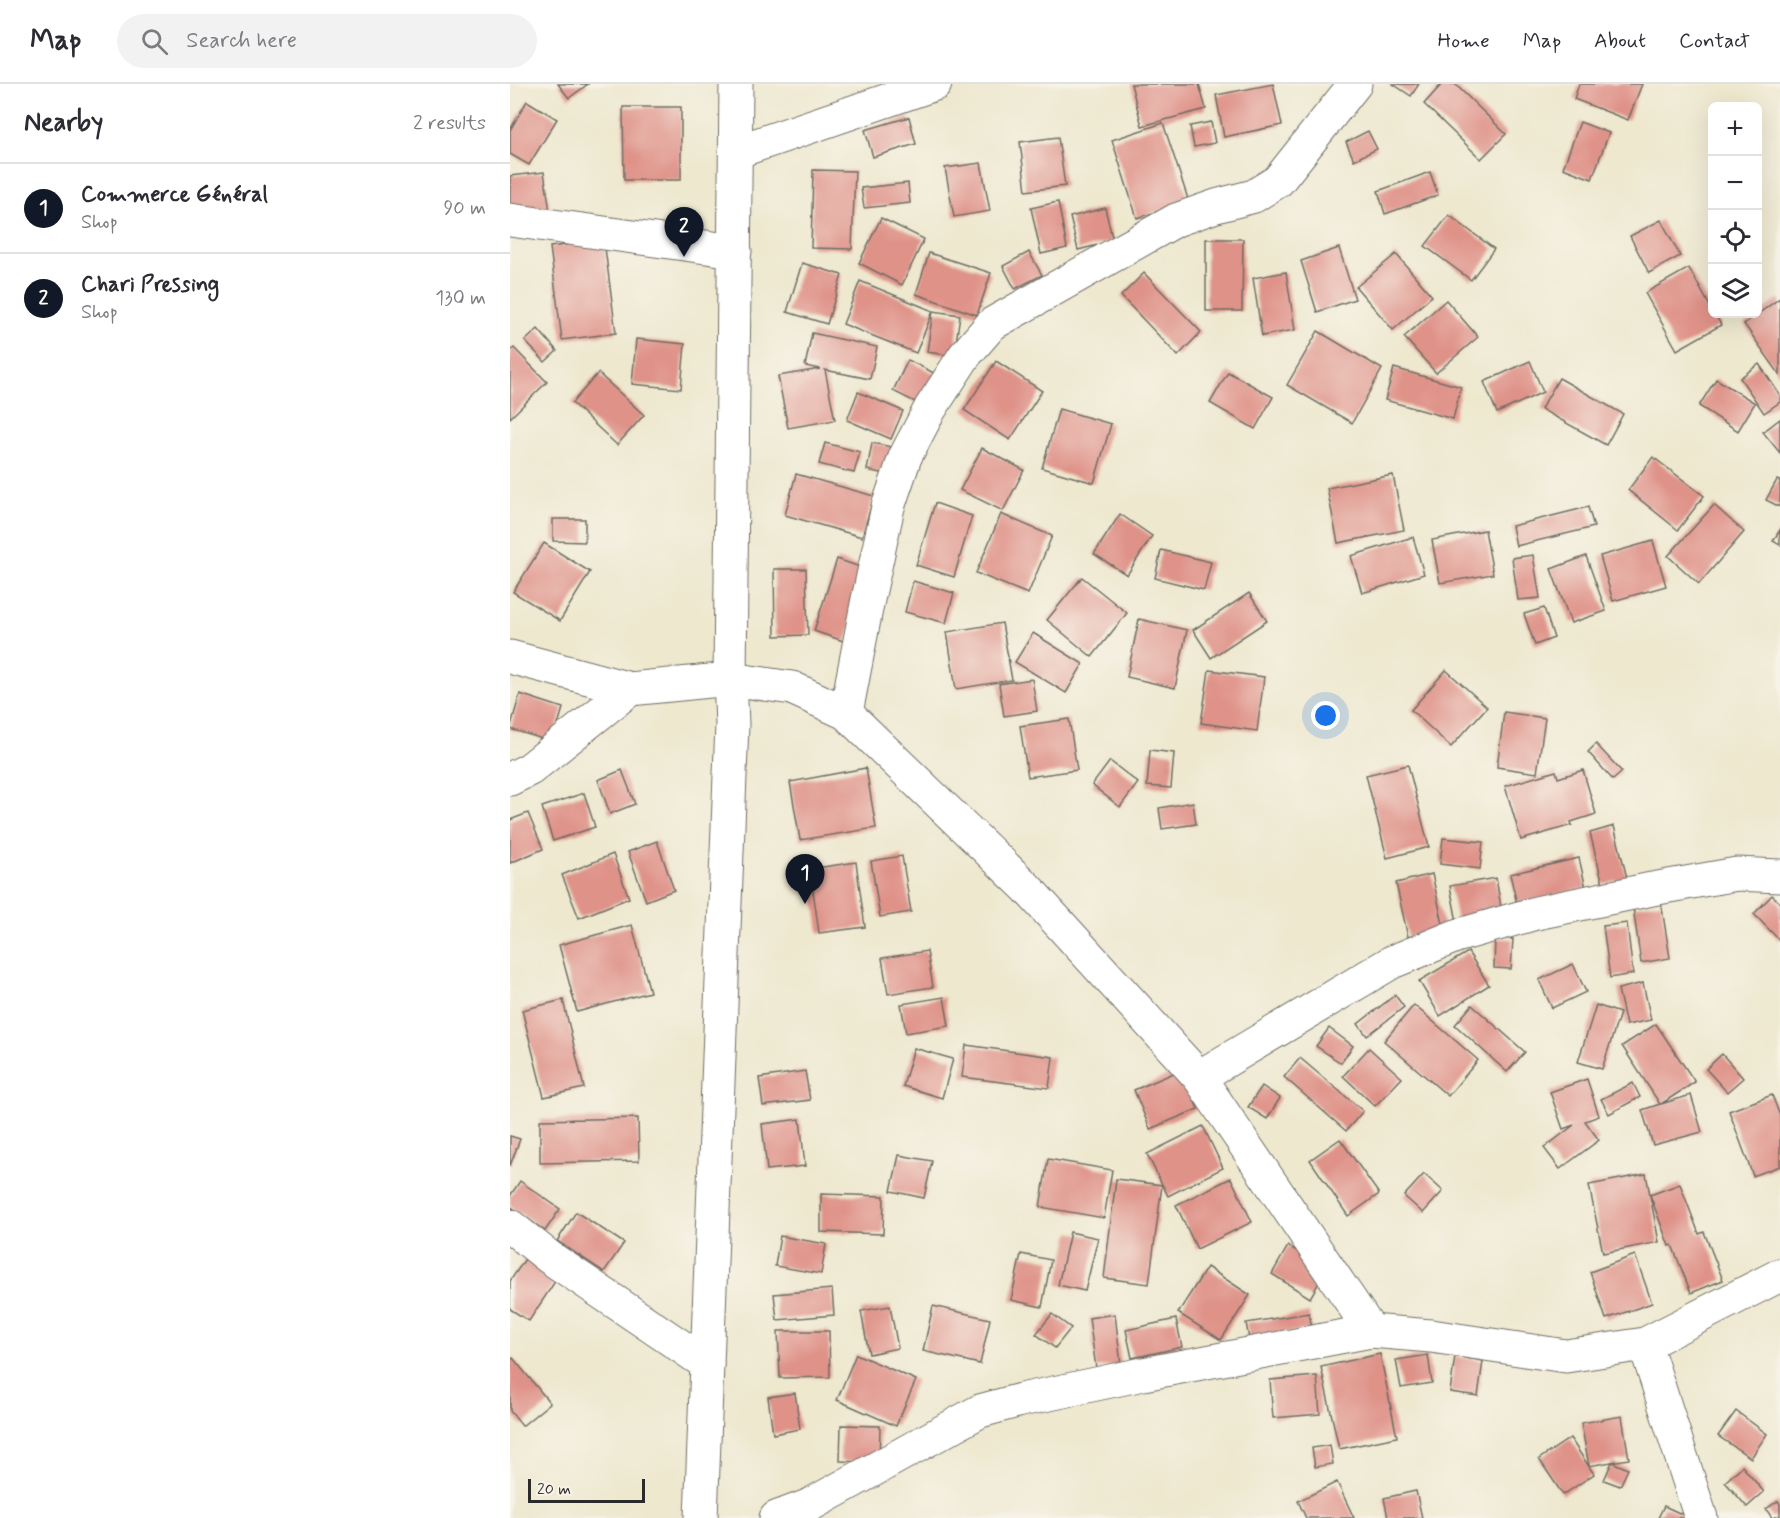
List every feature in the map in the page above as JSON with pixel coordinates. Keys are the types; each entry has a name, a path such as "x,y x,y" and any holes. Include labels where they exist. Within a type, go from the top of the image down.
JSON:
{"street":[{"path":"701,1518 732,724 730,679 736,84"},
{"path":"736,152 935,84"},
{"path":"846,713 888,507 905,457 930,409 965,355 992,324 1166,226 1216,206 1254,196 1278,182 1355,84"},
{"path":"510,220 735,251"},
{"path":"510,657 630,689 730,679 792,688 846,713 1027,888 1199,1077 1371,1331"},
{"path":"510,779 530,769 630,689"},
{"path":"1199,1077 1392,962 1456,936 1536,913 1652,889 1737,874 1780,876"},
{"path":"510,1226 549,1257 707,1364"},
{"path":"776,1518 811,1512 980,1411 1021,1400 1371,1331 1431,1336 1566,1356 1645,1344 1780,1275"},
{"path":"1645,1344 1701,1518"}],"building":[{"path":"558,84 588,84 569,98"},
{"path":"1131,84 1199,84 1206,109 1142,126"},
{"path":"1273,84 1282,125 1224,137 1216,95"},
{"path":"1393,84 1419,84 1411,96"},
{"path":"1442,84 1455,84 1506,134 1481,159 1424,104"},
{"path":"1579,84 1642,84 1628,120 1574,99"},
{"path":"527,101 557,119 529,165 510,154 510,130"},
{"path":"623,107 681,107 681,180 624,180"},
{"path":"909,117 916,144 873,157 865,130"},
{"path":"1211,122 1215,143 1194,147 1190,126"},
{"path":"1580,122 1609,133 1592,179 1563,168"},
{"path":"1163,123 1189,202 1137,218 1112,140"},
{"path":"1368,131 1377,149 1354,160 1346,142"},
{"path":"1058,137 1065,186 1026,191 1020,142"},
{"path":"981,163 990,211 954,217 945,168"},
{"path":"813,170 855,171 852,249 811,248"},
{"path":"544,172 550,211 510,216 510,176"},
{"path":"1430,172 1438,195 1385,214 1378,191"},
{"path":"908,183 910,203 864,208 861,188"},
{"path":"1058,202 1067,248 1041,254 1031,208"},
{"path":"1105,208 1113,241 1078,250 1070,217"},
{"path":"1449,215 1494,249 1471,280 1425,246"},
{"path":"881,218 924,239 902,285 859,263"},
{"path":"1661,220 1680,256 1649,273 1630,236"},
{"path":"1206,239 1243,239 1242,311 1206,311"},
{"path":"604,240 616,333 562,340 550,247"},
{"path":"1339,248 1355,299 1317,312 1301,261"},
{"path":"1029,252 1042,275 1015,289 1003,266"},
{"path":"929,253 991,273 977,315 916,294"},
{"path":"1396,254 1432,296 1393,330 1356,287"},
{"path":"802,263 842,275 827,324 787,312"},
{"path":"1689,268 1708,303 1708,318 1717,318 1721,325 1677,350 1645,293"},
{"path":"1286,272 1295,330 1262,336 1253,278"},
{"path":"1144,273 1201,332 1178,356 1121,296"},
{"path":"860,281 933,311 916,353 843,324"},
{"path":"1780,298 1780,375 1744,324 1752,318 1762,318 1762,311"},
{"path":"1446,300 1478,337 1436,373 1404,337"},
{"path":"933,311 960,315 954,356 927,352"},
{"path":"538,329 557,351 545,362 525,341"},
{"path":"1318,331 1382,369 1352,423 1287,385"},
{"path":"812,333 877,347 870,379 825,370 835,420 788,428 778,376 820,369 805,366"},
{"path":"636,339 685,344 681,389 632,384"},
{"path":"514,348 547,382 510,418 510,351"},
{"path":"908,360 940,376 925,407 893,391"},
{"path":"996,361 1042,391 1010,440 964,410"},
{"path":"1530,361 1543,392 1497,413 1484,382"},
{"path":"1759,364 1780,395 1780,402 1764,413 1740,378"},
{"path":"1394,368 1461,387 1453,419 1385,400"},
{"path":"1228,372 1273,397 1255,429 1210,403"},
{"path":"598,373 644,415 617,445 572,403"},
{"path":"1559,378 1623,414 1606,445 1541,409"},
{"path":"1716,379 1755,403 1738,431 1699,406"},
{"path":"858,392 903,411 891,439 847,420"},
{"path":"1059,409 1111,424 1094,483 1042,468"},
{"path":"1780,419 1780,453 1763,432"},
{"path":"825,443 860,452 854,473 819,464"},
{"path":"872,443 896,448 890,475 867,470"},
{"path":"982,448 1024,470 1003,511 960,490"},
{"path":"1653,457 1704,496 1678,530 1628,490"},
{"path":"796,474 874,496 862,537 785,515"},
{"path":"1393,475 1404,530 1338,543 1327,488"},
{"path":"1777,480 1780,481 1780,507 1766,500"},
{"path":"935,503 972,516 954,577 916,565"},
{"path":"1714,505 1744,532 1699,584 1668,556"},
{"path":"1588,507 1594,527 1516,546 1512,526"},
{"path":"1001,514 1052,536 1028,594 976,573"},
{"path":"1120,514 1152,536 1127,575 1094,554"},
{"path":"553,519 585,519 585,542 553,541"},
{"path":"1485,530 1493,574 1440,583 1432,540"},
{"path":"1780,530 1780,545 1773,541"},
{"path":"1413,537 1424,574 1362,593 1351,556"},
{"path":"1653,541 1666,586 1613,601 1600,556"},
{"path":"544,543 590,572 560,621 513,592"},
{"path":"1161,550 1211,562 1204,590 1155,578"},
{"path":"1533,555 1540,598 1518,600 1512,558"},
{"path":"1586,556 1606,611 1571,623 1551,569"},
{"path":"837,559 869,570 846,642 814,631"},
{"path":"774,569 806,569 808,635 775,636"},
{"path":"1082,577 1127,613 1092,657 1047,620"},
{"path":"913,581 954,593 946,623 905,612"},
{"path":"1249,593 1267,621 1211,658 1193,630"},
{"path":"1544,608 1554,638 1535,645 1524,614"},
{"path":"1139,619 1187,630 1175,688 1127,677"},
{"path":"1002,623 1012,680 956,689 947,632"},
{"path":"1033,633 1083,664 1066,693 1015,662"},
{"path":"1209,670 1264,677 1257,731 1201,723"},
{"path":"1446,670 1487,707 1451,747 1411,710"},
{"path":"1032,679 1037,711 1004,716 999,684"},
{"path":"520,694 563,708 553,742 510,729"},
{"path":"1504,712 1545,718 1537,773 1497,767"},
{"path":"1069,719 1077,770 1028,777 1020,726"},
{"path":"1596,744 1622,772 1613,780 1588,752"},
{"path":"1150,750 1174,753 1171,788 1147,786"},
{"path":"1110,761 1138,783 1120,807 1092,785"},
{"path":"1408,765 1429,847 1387,858 1366,775"},
{"path":"866,768 876,828 800,840 790,782"},
{"path":"622,770 635,804 610,814 598,780"},
{"path":"1583,770 1596,814 1571,822 1572,825 1521,840 1505,786 1556,771 1558,778"},
{"path":"584,793 595,827 553,841 542,807"},
{"path":"1193,802 1196,824 1162,829 1159,808"},
{"path":"528,813 543,849 510,863 510,820"},
{"path":"1614,826 1627,878 1603,884 1590,833"},
{"path":"1443,838 1483,842 1480,869 1440,864"},
{"path":"657,841 674,890 646,901 628,852"},
{"path":"613,854 629,898 579,918 562,875"},
{"path":"902,856 911,912 880,917 871,861"},
{"path":"1579,858 1586,888 1517,904 1510,874"},
{"path":"856,862 865,927 819,933 810,869"},
{"path":"1432,874 1444,929 1408,937 1396,883"},
{"path":"1496,878 1502,913 1457,922 1450,886"},
{"path":"1772,895 1780,903 1780,941 1754,914"},
{"path":"1661,902 1670,958 1641,963 1633,907"},
{"path":"1627,923 1633,974 1610,978 1603,926"},
{"path":"632,925 650,992 577,1012 559,945"},
{"path":"1495,938 1513,939 1511,969 1494,968"},
{"path":"927,951 933,987 888,994 882,958"},
{"path":"1468,952 1489,985 1440,1016 1419,981"},
{"path":"1573,964 1586,992 1552,1008 1539,980"},
{"path":"1643,983 1651,1020 1626,1025 1618,989"},
{"path":"1395,995 1404,1007 1367,1036 1358,1024"},
{"path":"944,997 949,1026 906,1033 901,1004"},
{"path":"563,1000 584,1088 544,1097 522,1010"},
{"path":"1414,1005 1478,1060 1448,1096 1384,1041"},
{"path":"1472,1005 1525,1052 1507,1072 1455,1025"},
{"path":"1596,1005 1620,1013 1602,1069 1578,1062"},
{"path":"1656,1024 1695,1082 1661,1104 1691,1095 1702,1132 1653,1145 1642,1110 1660,1104 1622,1046"},
{"path":"1329,1028 1353,1046 1341,1063 1316,1046"},
{"path":"966,1045 1053,1057 1049,1088 962,1077"},
{"path":"914,1048 953,1059 942,1098 903,1086"},
{"path":"1369,1048 1402,1078 1375,1106 1343,1076"},
{"path":"1722,1054 1743,1078 1727,1092 1706,1069"},
{"path":"1300,1058 1363,1111 1346,1131 1284,1077"},
{"path":"1181,1070 1198,1109 1150,1129 1134,1090"},
{"path":"805,1071 810,1100 763,1106 759,1078"},
{"path":"1587,1079 1599,1116 1585,1121 1599,1140 1560,1169 1544,1148 1574,1125 1563,1129 1550,1092"},
{"path":"1633,1083 1640,1097 1609,1114 1601,1099"},
{"path":"1262,1086 1280,1098 1267,1119 1248,1107"},
{"path":"1772,1095 1780,1116 1780,1166 1753,1176 1729,1111"},
{"path":"638,1118 639,1161 540,1163 540,1120"},
{"path":"800,1119 805,1166 767,1170 762,1124"},
{"path":"1203,1126 1223,1168 1168,1196 1147,1154"},
{"path":"510,1136 520,1139 510,1166"},
{"path":"1340,1139 1379,1194 1348,1216 1310,1160"},
{"path":"899,1155 932,1161 924,1198 891,1191"},
{"path":"1048,1159 1112,1170 1104,1218 1040,1207"},
{"path":"1424,1174 1443,1191 1423,1213 1404,1196"},
{"path":"1646,1174 1659,1242 1603,1253 1589,1185"},
{"path":"1231,1178 1252,1222 1197,1249 1176,1205"},
{"path":"1116,1179 1162,1185 1149,1284 1104,1278"},
{"path":"520,1181 560,1209 545,1231 510,1206 510,1196"},
{"path":"1680,1184 1699,1234 1704,1232 1723,1280 1691,1293 1672,1245 1669,1246 1650,1195"},
{"path":"821,1194 884,1196 883,1234 821,1232"},
{"path":"576,1212 624,1243 604,1272 557,1241"},
{"path":"1070,1232 1098,1238 1085,1291 1058,1285"},
{"path":"780,1236 826,1244 821,1274 775,1266"},
{"path":"1288,1246 1327,1269 1310,1298 1272,1274"},
{"path":"1021,1254 1051,1260 1042,1307 1011,1300"},
{"path":"1635,1255 1652,1303 1606,1319 1590,1272"},
{"path":"525,1259 556,1280 529,1321 510,1309 510,1281"},
{"path":"1207,1267 1250,1295 1221,1340 1178,1313"},
{"path":"832,1289 834,1315 777,1320 774,1294"},
{"path":"890,1306 898,1348 869,1354 861,1311"},
{"path":"933,1306 990,1319 980,1364 923,1351"},
{"path":"1309,1313 1312,1329 1249,1339 1246,1323"},
{"path":"1052,1314 1071,1328 1055,1348 1036,1334"},
{"path":"1115,1314 1121,1365 1096,1368 1089,1318"},
{"path":"1176,1319 1182,1347 1132,1358 1126,1330"},
{"path":"778,1331 829,1331 830,1377 780,1378"},
{"path":"856,1354 916,1380 896,1426 837,1400"},
{"path":"1380,1354 1397,1437 1339,1449 1321,1367"},
{"path":"1428,1355 1432,1383 1401,1388 1396,1360"},
{"path":"1455,1356 1483,1361 1478,1396 1450,1392"},
{"path":"513,1358 550,1403 522,1426 510,1411 510,1361"},
{"path":"1317,1376 1320,1414 1273,1418 1270,1380"},
{"path":"795,1393 800,1429 773,1434 768,1397"},
{"path":"1736,1411 1767,1434 1751,1458 1718,1436"},
{"path":"1622,1416 1629,1459 1589,1466 1581,1423"},
{"path":"841,1425 880,1426 879,1463 840,1461"},
{"path":"1570,1438 1594,1474 1563,1495 1539,1459"},
{"path":"1330,1445 1333,1464 1315,1467 1312,1448"},
{"path":"1612,1462 1628,1469 1620,1486 1604,1480"},
{"path":"1742,1466 1764,1492 1747,1507 1725,1482"},
{"path":"1337,1482 1354,1518 1306,1518 1298,1501"},
{"path":"1416,1491 1422,1518 1388,1518 1384,1498"},
{"path":"1778,1501 1780,1516 1772,1518 1766,1509"},
{"path":"1664,1506 1684,1515 1683,1518 1658,1518"}],"place":[{"name":"Chari Pressing","path":"684,257"},
{"name":"Commerce Général","path":"805,904"}]}
